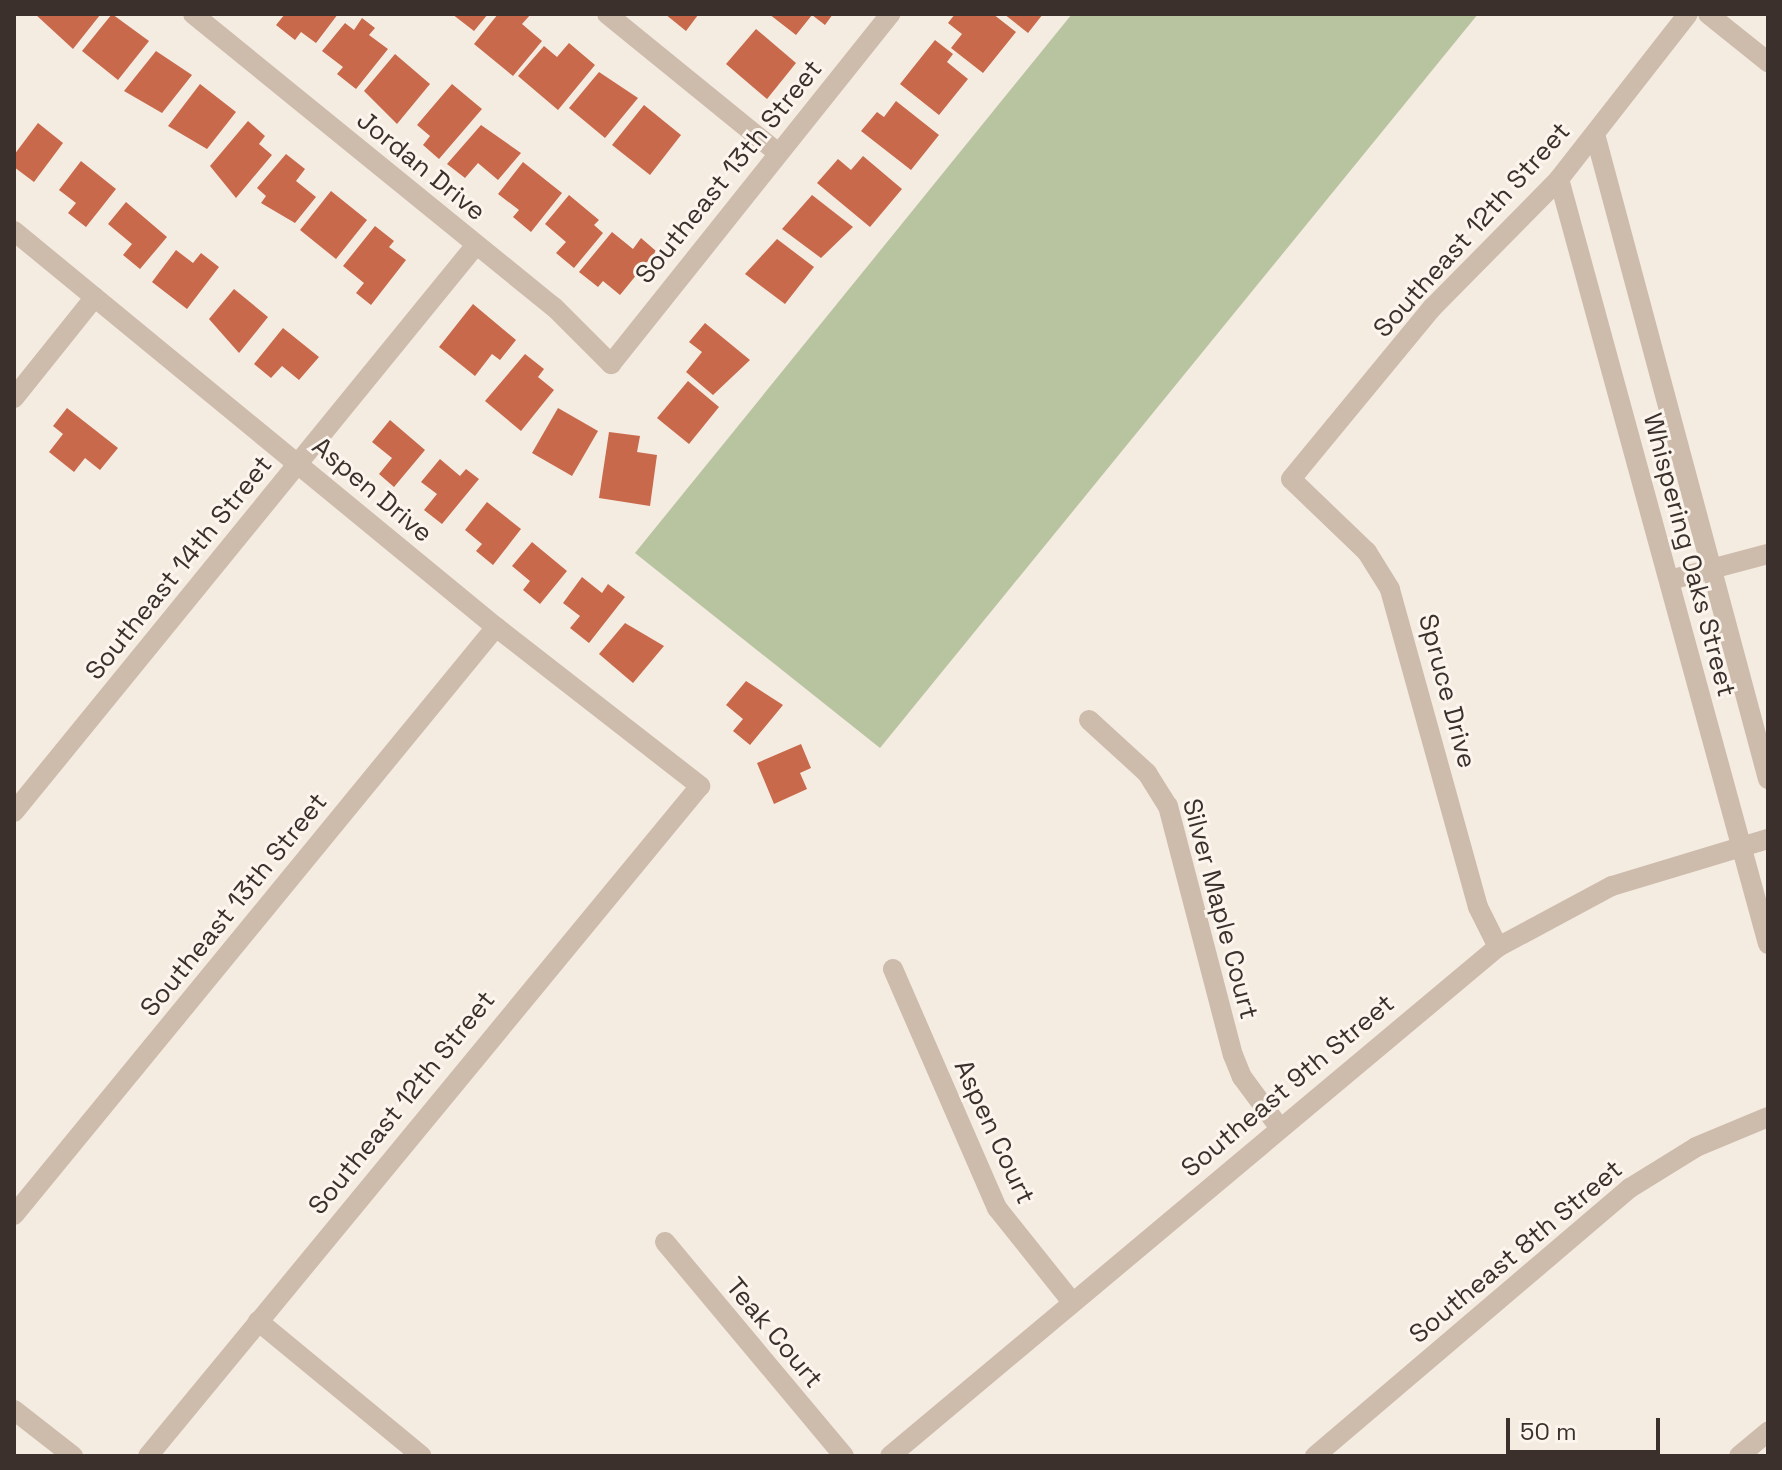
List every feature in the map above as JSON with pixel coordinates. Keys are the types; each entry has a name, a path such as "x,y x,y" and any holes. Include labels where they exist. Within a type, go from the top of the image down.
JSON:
{"street":[{"name":"Jordan Drive","path":"193,14 554,307 611,364"},
{"path":"607,14 777,152"},
{"name":"Southeast 13th Street","path":"611,364 890,14"},
{"name":"Southeast 12th Street","path":"1291,479 1432,308 1559,179 1688,14"},
{"path":"1708,14 1768,62"},
{"name":"Whispering Oaks Street","path":"1595,134 1768,779"},
{"name":"Whispering Oaks Street","path":"1559,179 1768,944"},
{"name":"Aspen Drive","path":"14,231 496,627 700,786"},
{"name":"Southeast 14th Street","path":"14,812 476,245"},
{"path":"14,398 95,297"},
{"name":"Spruce Drive","path":"1291,479 1367,552 1390,589 1478,907 1498,947"},
{"path":"1670,580 1768,554"},
{"name":"Southeast 13th Street","path":"14,1215 496,627"},
{"name":"Silver Maple Court","path":"1089,720 1147,773 1168,806 1233,1055 1242,1077 1279,1127"},
{"name":"Southeast 12th Street","path":"148,1456 700,786"},
{"name":"Southeast 9th Street","path":"890,1456 1279,1127 1498,947 1612,886 1768,839"},
{"name":"Aspen Court","path":"893,969 997,1208 1072,1302"},
{"name":"Southeast 8th Street","path":"1315,1456 1630,1188 1670,1160 1768,1117"},
{"name":"Teak Court","path":"665,1242 844,1456"},
{"path":"258,1321 422,1456"},
{"path":"14,1410 73,1456"},
{"path":"1739,1456 1768,1432"}],"green space":[{"path":"1072,14 1478,14 880,748 635,553"}],"building":[{"path":"35,14 98,14 100,15 73,49"},
{"path":"112,14 149,41 118,80 82,51"},
{"path":"285,14 338,14 316,43 301,32 295,40 276,25"},
{"path":"452,14 488,14 474,31"},
{"path":"498,14 531,14 522,24 542,41 513,76 474,44"},
{"path":"665,14 697,14 698,15 686,31"},
{"path":"769,14 833,14 825,25 812,15 796,35"},
{"path":"955,14 993,14 1016,32 983,73 951,48 962,34 948,23"},
{"path":"1004,14 1043,14 1028,33"},
{"path":"362,18 375,28 369,35 388,49 356,89 337,74 343,67 322,51 345,23 354,30"},
{"path":"756,29 796,63 767,99 726,64"},
{"path":"935,40 953,54 947,62 968,79 939,115 900,84"},
{"path":"569,43 595,65 558,110 518,76 544,46 557,57"},
{"path":"156,51 192,75 162,113 124,91"},
{"path":"395,54 430,84 397,124 364,91"},
{"path":"599,72 638,98 605,138 569,108"},
{"path":"200,84 236,112 207,149 168,126"},
{"path":"452,84 482,109 439,159 423,145 430,136 417,125"},
{"path":"896,101 939,135 911,170 861,131 877,112 884,117"},
{"path":"644,105 681,135 650,175 612,145"},
{"path":"248,121 265,136 259,144 272,155 236,198 210,166"},
{"path":"38,123 63,143 34,182 14,167 14,155"},
{"path":"481,125 521,153 498,180 478,163 465,178 447,164"},
{"path":"286,154 305,169 296,181 316,197 295,223 261,203 266,196 257,188"},
{"path":"863,156 902,189 870,227 817,183 838,159 851,170"},
{"path":"81,161 116,189 86,227 68,213 76,203 59,190"},
{"path":"523,162 562,193 531,232 513,217 519,210 498,194"},
{"path":"331,191 367,220 336,259 300,230"},
{"path":"569,195 599,220 594,225 603,233 574,268 556,253 566,242 545,224"},
{"path":"812,195 853,227 821,258 782,229"},
{"path":"126,202 167,237 140,269 123,255 132,244 108,224"},
{"path":"375,226 394,241 389,247 406,260 371,305 356,293 364,283 343,266"},
{"path":"612,232 633,249 641,238 656,251 620,295 603,281 598,287 579,272"},
{"path":"777,239 814,267 785,304 745,274"},
{"path":"176,250 193,263 201,253 219,267 187,309 152,282"},
{"path":"234,289 268,317 239,353 209,319"},
{"path":"473,304 516,340 500,360 492,354 475,376 439,347"},
{"path":"705,323 750,360 713,395 686,372 702,352 689,342"},
{"path":"283,328 319,357 299,380 282,366 271,378 254,364"},
{"path":"525,354 544,369 538,377 554,390 521,431 485,401"},
{"path":"688,381 719,407 689,444 657,418"},
{"path":"67,408 118,448 100,470 85,458 74,472 49,452 63,434 53,426"},
{"path":"558,408 598,431 572,476 532,453"},
{"path":"390,420 425,450 394,487 379,474 392,458 372,442"},
{"path":"609,432 640,436 637,452 657,455 650,506 599,498"},
{"path":"440,459 460,476 466,469 479,479 442,524 424,510 437,494 421,482"},
{"path":"487,502 521,529 493,565 476,551 482,544 465,530"},
{"path":"532,542 567,571 540,604 523,590 530,581 512,566"},
{"path":"582,577 602,593 608,584 625,597 589,643 570,628 580,616 563,603"},
{"path":"625,623 664,646 633,683 599,654"},
{"path":"746,681 783,705 750,745 733,731 743,719 726,705"},
{"path":"801,744 811,768 800,773 807,789 774,804 757,763"}]}
